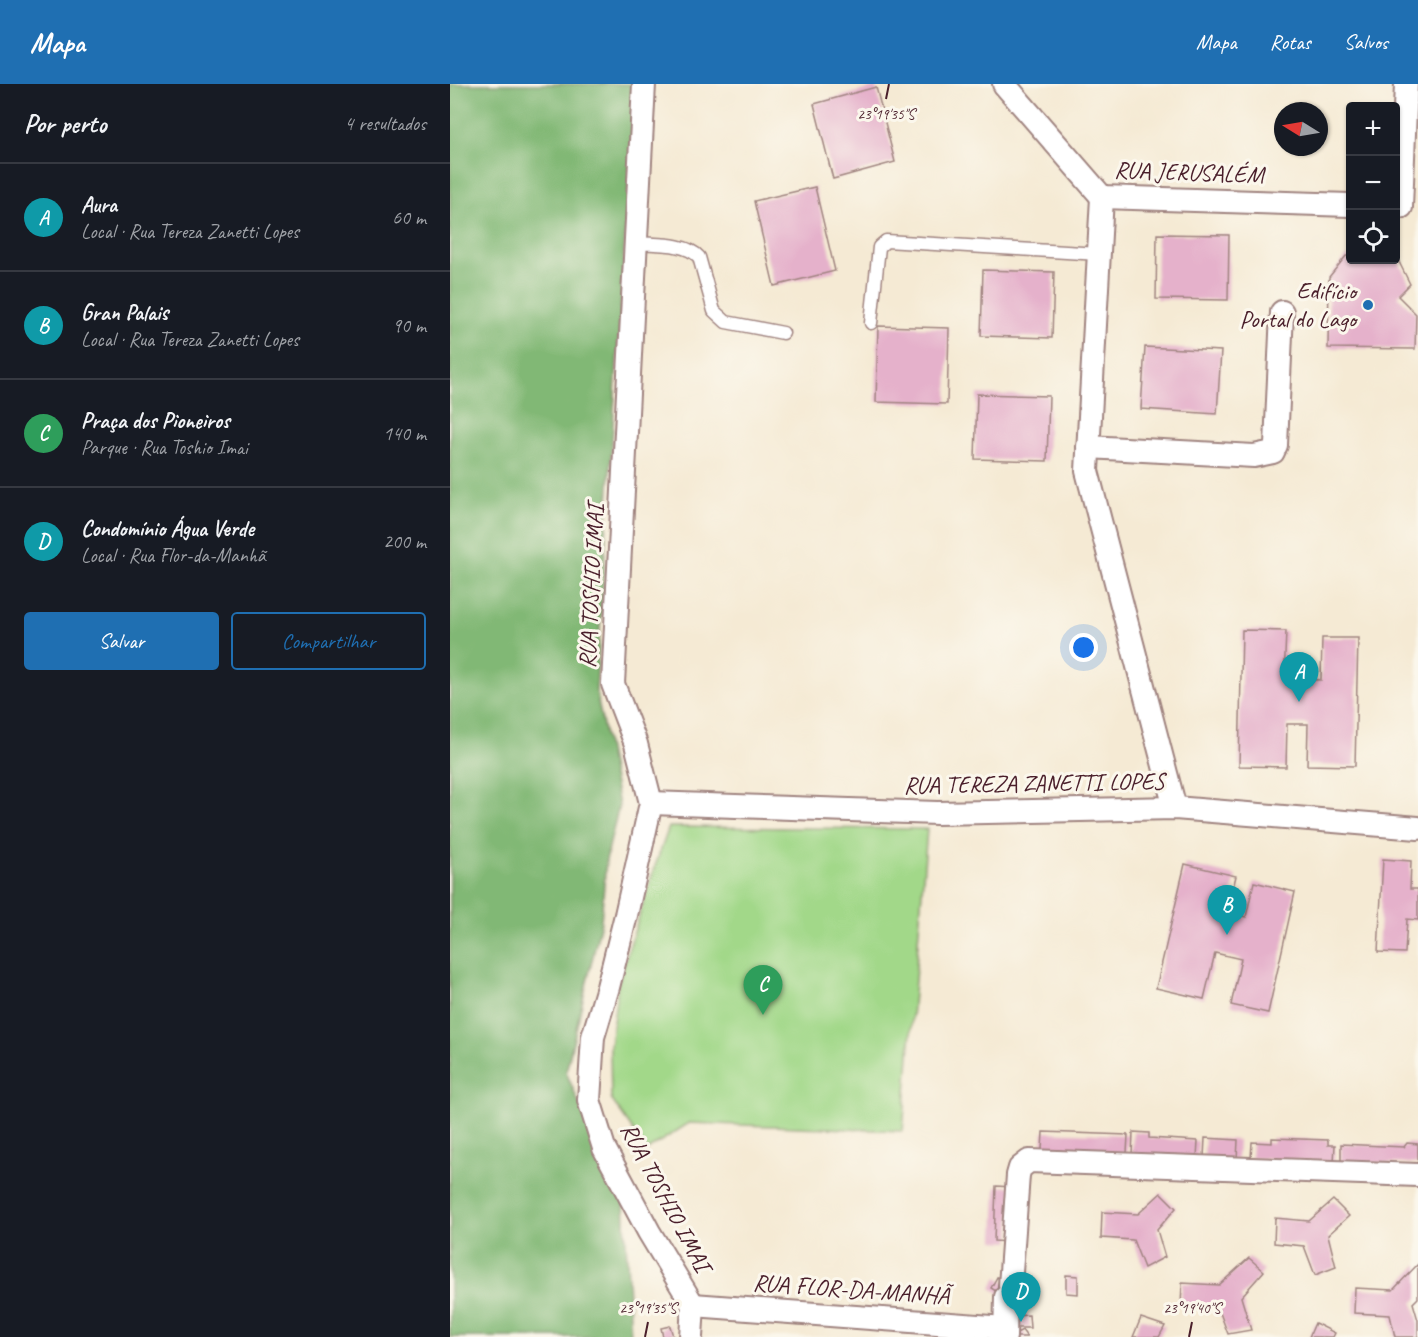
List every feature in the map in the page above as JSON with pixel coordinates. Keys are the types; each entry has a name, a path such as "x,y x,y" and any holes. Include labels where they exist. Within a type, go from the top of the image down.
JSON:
{"street":[{"name":"RUA TOSHIO IMAI","path":"645,84 613,684 636,744 651,803 626,915 593,1037 589,1100 604,1148 649,1232 693,1305"},
{"name":"RUA JERUSALÉM","path":"1004,84 1102,197 1346,205"},
{"path":"1405,207 1406,84"},
{"path":"1102,197 1087,471 1175,808"},
{"path":"1088,447 1254,456 1273,452 1276,445 1282,312"},
{"name":"RUA TEREZA ZANETTI LOPES","path":"651,803 937,813 1175,808 1418,828"},
{"path":"1005,1332 1018,1175 1020,1168 1029,1161 1418,1175"},
{"path":"691,1337 693,1305"},
{"name":"RUA FLOR-DA-MANHÃ","path":"693,1305 1005,1332"}],"lane":[{"path":"871,323 879,248 886,241 1099,254"},
{"path":"636,243 674,246 694,251 699,257 714,311 726,322 783,333"}],"green space":[{"path":"450,84 635,84 596,691 619,805 606,860 601,922 566,1072 607,1170 624,1201 631,1337 450,1337"},
{"path":"669,827 927,829 903,1131 689,1123 647,1150 611,1099 610,1046 618,983"}],"building":[{"path":"876,87 895,162 833,179 814,104"},
{"path":"815,187 835,271 774,286 754,201"},
{"path":"1157,234 1229,235 1228,300 1156,299"},
{"name":"Edifício Portal do Lago","path":"1346,256 1346,264 1400,264 1410,284 1398,296 1416,314 1415,349 1328,348 1329,277"},
{"path":"983,270 1054,272 1052,338 981,336"},
{"path":"878,326 949,328 947,404 876,402"},
{"path":"1145,347 1221,351 1217,414 1141,409"},
{"path":"977,394 1049,396 1047,461 975,459"},
{"path":"1242,630 1286,631 1284,679 1321,680 1322,638 1358,638 1355,766 1307,765 1308,724 1287,724 1286,767 1239,766"},
{"path":"1383,859 1411,861 1410,889 1418,889 1418,920 1407,919 1405,953 1378,952"},
{"path":"1185,864 1236,876 1227,912 1246,917 1254,882 1295,892 1268,1013 1231,1005 1241,959 1215,953 1204,999 1156,988"},
{"path":"1043,1132 1128,1135 1127,1153 1042,1150"},
{"path":"1133,1132 1149,1133 1149,1138 1198,1141 1197,1157 1132,1155"},
{"path":"1205,1138 1238,1140 1237,1160 1204,1158"},
{"path":"1272,1138 1328,1140 1328,1145 1335,1145 1334,1162 1251,1158 1252,1142 1272,1143"},
{"path":"1407,1143 1418,1144 1418,1164 1341,1162 1341,1144 1404,1147"},
{"path":"996,1186 1012,1187 1010,1242 994,1241"},
{"path":"1161,1193 1176,1208 1157,1230 1165,1257 1144,1268 1133,1240 1101,1238 1102,1212 1138,1214"},
{"path":"1333,1200 1349,1216 1328,1235 1336,1267 1315,1275 1304,1246 1274,1243 1275,1218 1309,1221"},
{"path":"1249,1258 1264,1271 1241,1297 1251,1330 1228,1334 1217,1305 1181,1306 1182,1283 1219,1285"},
{"path":"1418,1264 1418,1298 1413,1303 1418,1320 1418,1337 1395,1337 1390,1315 1354,1313 1355,1288 1393,1290"},
{"path":"1066,1275 1078,1276 1078,1294 1066,1293"},
{"path":"997,1277 1023,1294 1016,1304 991,1288"},
{"path":"1029,1315 1030,1328 1014,1328 1013,1316"},
{"path":"1141,1318 1165,1326 1159,1337 1133,1337"},
{"path":"1315,1323 1335,1333 1333,1337 1309,1337"},
{"path":"670,1326 673,1336 663,1337 661,1328"},
{"path":"1022,1330 1027,1337 1010,1337"}],"place":[{"name":"Edifício Portal do Lago","path":"1368,305"},
{"name":"Aura","path":"1299,702"},
{"name":"Gran Palais","path":"1227,935"},
{"name":"Praça dos Pioneiros","path":"763,1015"},
{"name":"Condomínio Água Verde","path":"1021,1322"}]}
